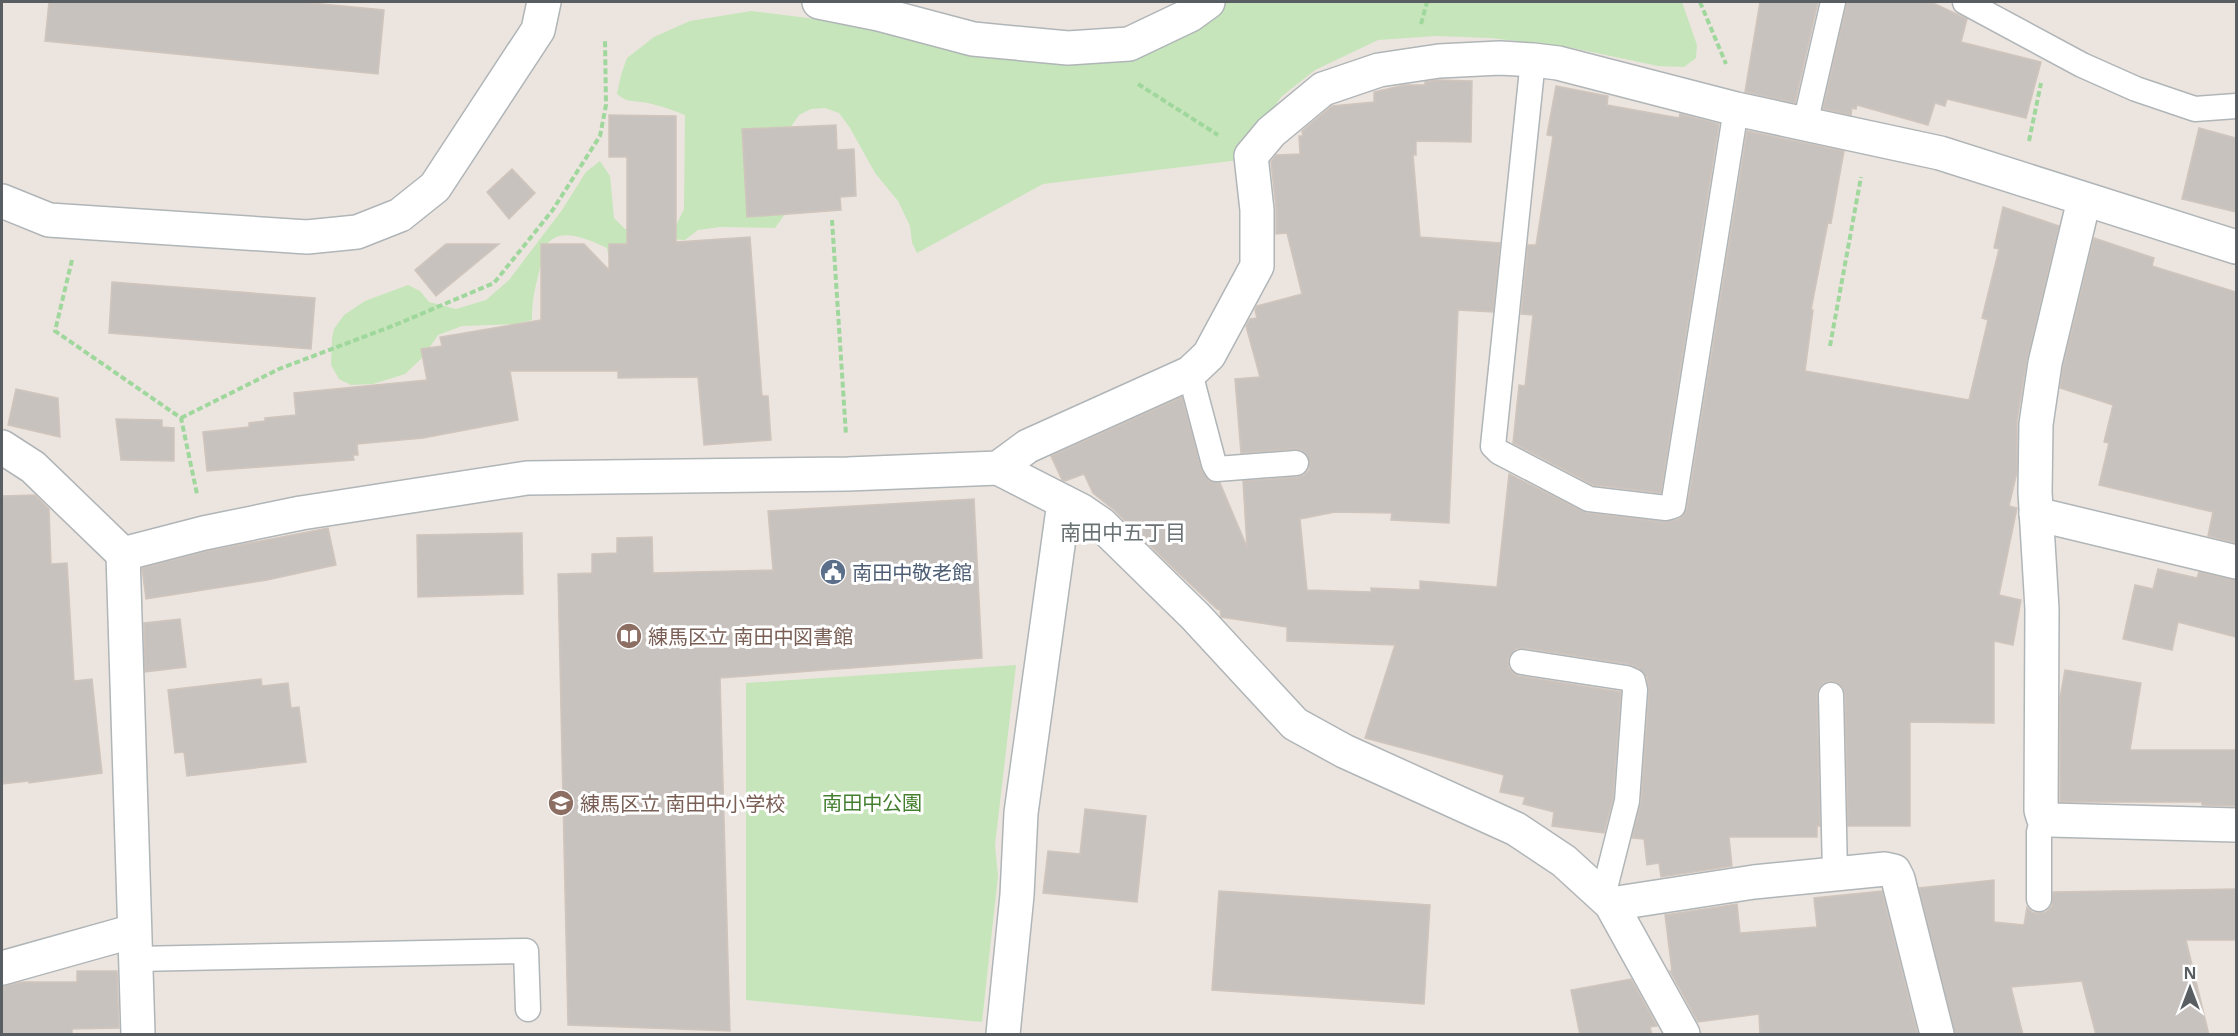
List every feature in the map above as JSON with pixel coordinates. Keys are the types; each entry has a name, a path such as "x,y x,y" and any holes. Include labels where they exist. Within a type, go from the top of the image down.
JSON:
{"street":[{"path":"2,201 49,220 307,237 357,232 400,215 435,187 538,30 544,2"},
{"path":"819,2 879,14 973,39 1068,48 1129,44 1190,15 1208,2"},
{"path":"998,468 1028,446 1190,373 1209,355 1257,266 1257,210 1251,156 1271,132 1323,89 1379,70 1439,61 1500,58 1558,63 1736,109 1940,153 2236,247"},
{"path":"2084,200 2045,363 2036,424 2036,514 2042,609 2041,810 2043,817 2050,820 2236,825"},
{"path":"2,447 33,467 123,554 138,1035"},
{"path":"123,554 204,532 301,513 527,478 848,474 998,468 1101,524 1196,617 1295,724 1344,751 1516,829 1564,861 1607,900 1683,1035"},
{"path":"1003,1035 1017,895 1021,813 1064,502"},
{"path":"2036,514 2236,562"},
{"path":"1607,900 1754,882 1885,869 1894,871 1898,879 1937,1035"},
{"path":"2,968 135,945"}],"lane":[{"path":"1805,124 1833,2"},
{"path":"1965,2 2082,65 2136,89 2195,109 2236,106"},
{"path":"1533,60 1493,446 1499,452 1589,499 1666,508 1673,506 1736,109"},
{"path":"1190,373 1217,469 1296,463"},
{"path":"1522,662 1633,681 1635,690 1627,801 1607,900"},
{"path":"1831,695 1835,874"},
{"path":"2039,899 2039,832 2043,817"},
{"path":"135,945 526,951 528,1009"}],"path":[{"path":"1700,2 1721,53"},
{"path":"181,418 279,369 395,325 494,283 552,211 600,136 606,105 605,39"},
{"path":"2022,180 2043,74"},
{"path":"1132,80 1251,156"},
{"path":"1830,346 1868,138"},
{"path":"832,220 848,474"},
{"path":"75,251 55,331 181,418 204,532"}],"green space":[{"path":"1226,2 1682,2 1697,45 1696,58 1684,67 1658,66 1563,46 1490,38 1436,36 1378,40 1315,70 1281,97 1239,160 1043,184 917,253 912,243 910,226 898,201 875,173 839,113 825,108 811,109 799,115 788,131 785,214 775,228 720,227 698,230 685,240 668,239 611,270 607,248 573,236 556,237 549,242 543,252 534,294 532,320 515,324 462,326 438,335 423,357 405,374 373,384 351,385 339,379 331,365 334,329 344,315 365,301 408,285 420,291 429,302 456,309 486,300 509,280 562,210 586,172 600,161 610,176 614,218 625,229 655,230 676,225 684,209 685,115 653,104 628,100 617,94 627,58 654,37 690,21 751,11 808,18 945,44 1190,33"},
{"name":"南田中公園","path":"1016,665 995,845 998,876 982,1022 746,1000 746,683"}],"building":[{"path":"49,2 301,2 384,10 378,74 45,41"},
{"path":"1760,2 1818,2 1795,103 1745,92"},
{"path":"1847,2 1931,2 1967,19 1961,42 2041,62 2026,118 1947,99 1945,106 1935,103 1928,125 1857,105 1856,109 1852,108 1851,115 1823,109"},
{"path":"1472,81 1471,142 1416,141 1416,155 1413,155 1420,237 1500,243 1493,312 1458,310 1449,523 1391,520 1392,513 1335,512 1300,519 1307,590 1371,592 1371,588 1420,590 1420,581 1497,587 1509,474 1587,513 1665,522 1677,520 1683,516 1687,508 1747,131 1844,151 1831,223 1828,222 1811,310 1813,310 1805,371 1969,400 1988,320 1982,318 1999,249 1994,248 2003,207 2059,226 2027,359 2017,421 2017,472 2009,506 2017,508 1999,595 2021,600 2013,645 1994,641 1994,723 1910,722 1910,826 1848,826 1845,695 1838,683 1830,681 1823,683 1817,695 1820,826 1817,826 1817,837 1729,837 1732,866 1661,877 1659,863 1647,865 1644,839 1632,838 1641,802 1649,691 1647,677 1639,668 1628,664 1524,648 1516,649 1511,654 1508,660 1509,668 1519,676 1621,692 1613,799 1604,833 1552,826 1554,812 1523,804 1525,797 1500,792 1504,775 1365,738 1395,645 1287,641 1287,627 1221,617 1220,610 1093,493 1084,474 1062,480 1051,456 1182,397 1202,471 1210,481 1220,483 1247,547 1243,481 1298,477 1309,470 1310,463 1302,450 1296,449 1241,453 1235,379 1260,377 1246,326 1250,319 1257,318 1255,310 1257,306 1302,294 1287,233 1276,234 1276,208 1271,162 1276,155 1300,154 1299,136 1303,136 1302,131 1332,106 1374,102 1374,92 1404,85 1425,85 1425,82"},
{"path":"1556,86 1608,96 1607,105 1679,118 1680,114 1719,124 1661,493 1593,485 1513,443 1519,385 1525,386 1533,315 1521,314 1528,245 1536,245 1553,136 1547,135"},
{"path":"609,115 676,116 676,242 750,237 762,396 768,396 771,440 704,445 698,377 618,378 618,371 510,371 518,420 423,438 357,444 358,455 353,455 354,460 207,471 203,432 249,427 249,423 265,421 265,418 296,415 294,393 427,380 421,349 442,346 440,337 541,320 541,244 584,244 609,270 609,244 627,244 627,157 609,157"},
{"path":"836,125 837,150 854,149 856,196 840,197 841,210 747,217 742,129"},
{"path":"2199,128 2236,138 2236,212 2182,199"},
{"path":"512,169 535,193 509,219 487,192"},
{"path":"2094,238 2154,258 2152,266 2236,292 2236,543 2208,536 2213,512 2099,485 2109,443 2104,442 2113,405 2060,388"},
{"path":"446,244 499,244 436,296 415,270"},
{"path":"112,282 315,298 311,349 109,333"},
{"path":"16,389 58,398 60,437 8,425"},
{"path":"116,419 162,420 162,427 174,428 174,461 121,460"},
{"path":"35,495 49,509 51,564 67,563 74,681 92,679 102,773 29,783 29,781 2,784 2,496"},
{"path":"974,499 982,658 720,678 730,1031 568,1025 558,574 592,573 592,554 617,553 617,538 652,537 653,573 773,570 768,511"},
{"path":"328,528 336,565 267,580 146,599 142,568 208,551"},
{"path":"522,533 523,594 418,597 417,535"},
{"path":"2158,569 2197,578 2199,572 2236,580 2236,637 2178,622 2172,650 2123,639 2135,585 2153,589"},
{"path":"180,619 186,667 145,672 144,623"},
{"path":"2065,670 2141,683 2130,750 2236,750 2236,806 2202,805 2202,802 2060,802 2060,698"},
{"path":"261,679 262,686 288,683 291,708 299,707 306,762 187,776 184,752 175,753 168,690"},
{"path":"1085,809 1146,816 1137,902 1043,893 1048,851 1080,854"},
{"path":"1994,880 1994,922 2024,925 2027,907 2032,912 2046,912 2052,906 2053,892 2236,889 2236,940 2186,940 2209,1035 2096,1035 2082,981 2011,987 2023,1035 1955,1035 1919,888"},
{"path":"1219,891 1430,905 1424,1004 1212,990"},
{"path":"1882,891 1918,1035 1760,1035 1759,1014 1698,1022 1670,971 1672,971 1665,915 1737,904 1740,933 1817,927 1814,898"},
{"path":"77,971 117,971 119,1028 72,1029 72,1035 2,1035 2,986 23,982 77,982"},
{"path":"1631,979 1657,1026 1650,1027 1652,1035 1580,1035 1571,990"}],"place":[{"name":"南田中敬老館","path":"833,572"},
{"name":"練馬区立 南田中図書館","path":"629,636"},
{"name":"練馬区立 南田中小学校","path":"561,803"}],"district":[{"name":"南田中五丁目","path":"1123,532"}]}
